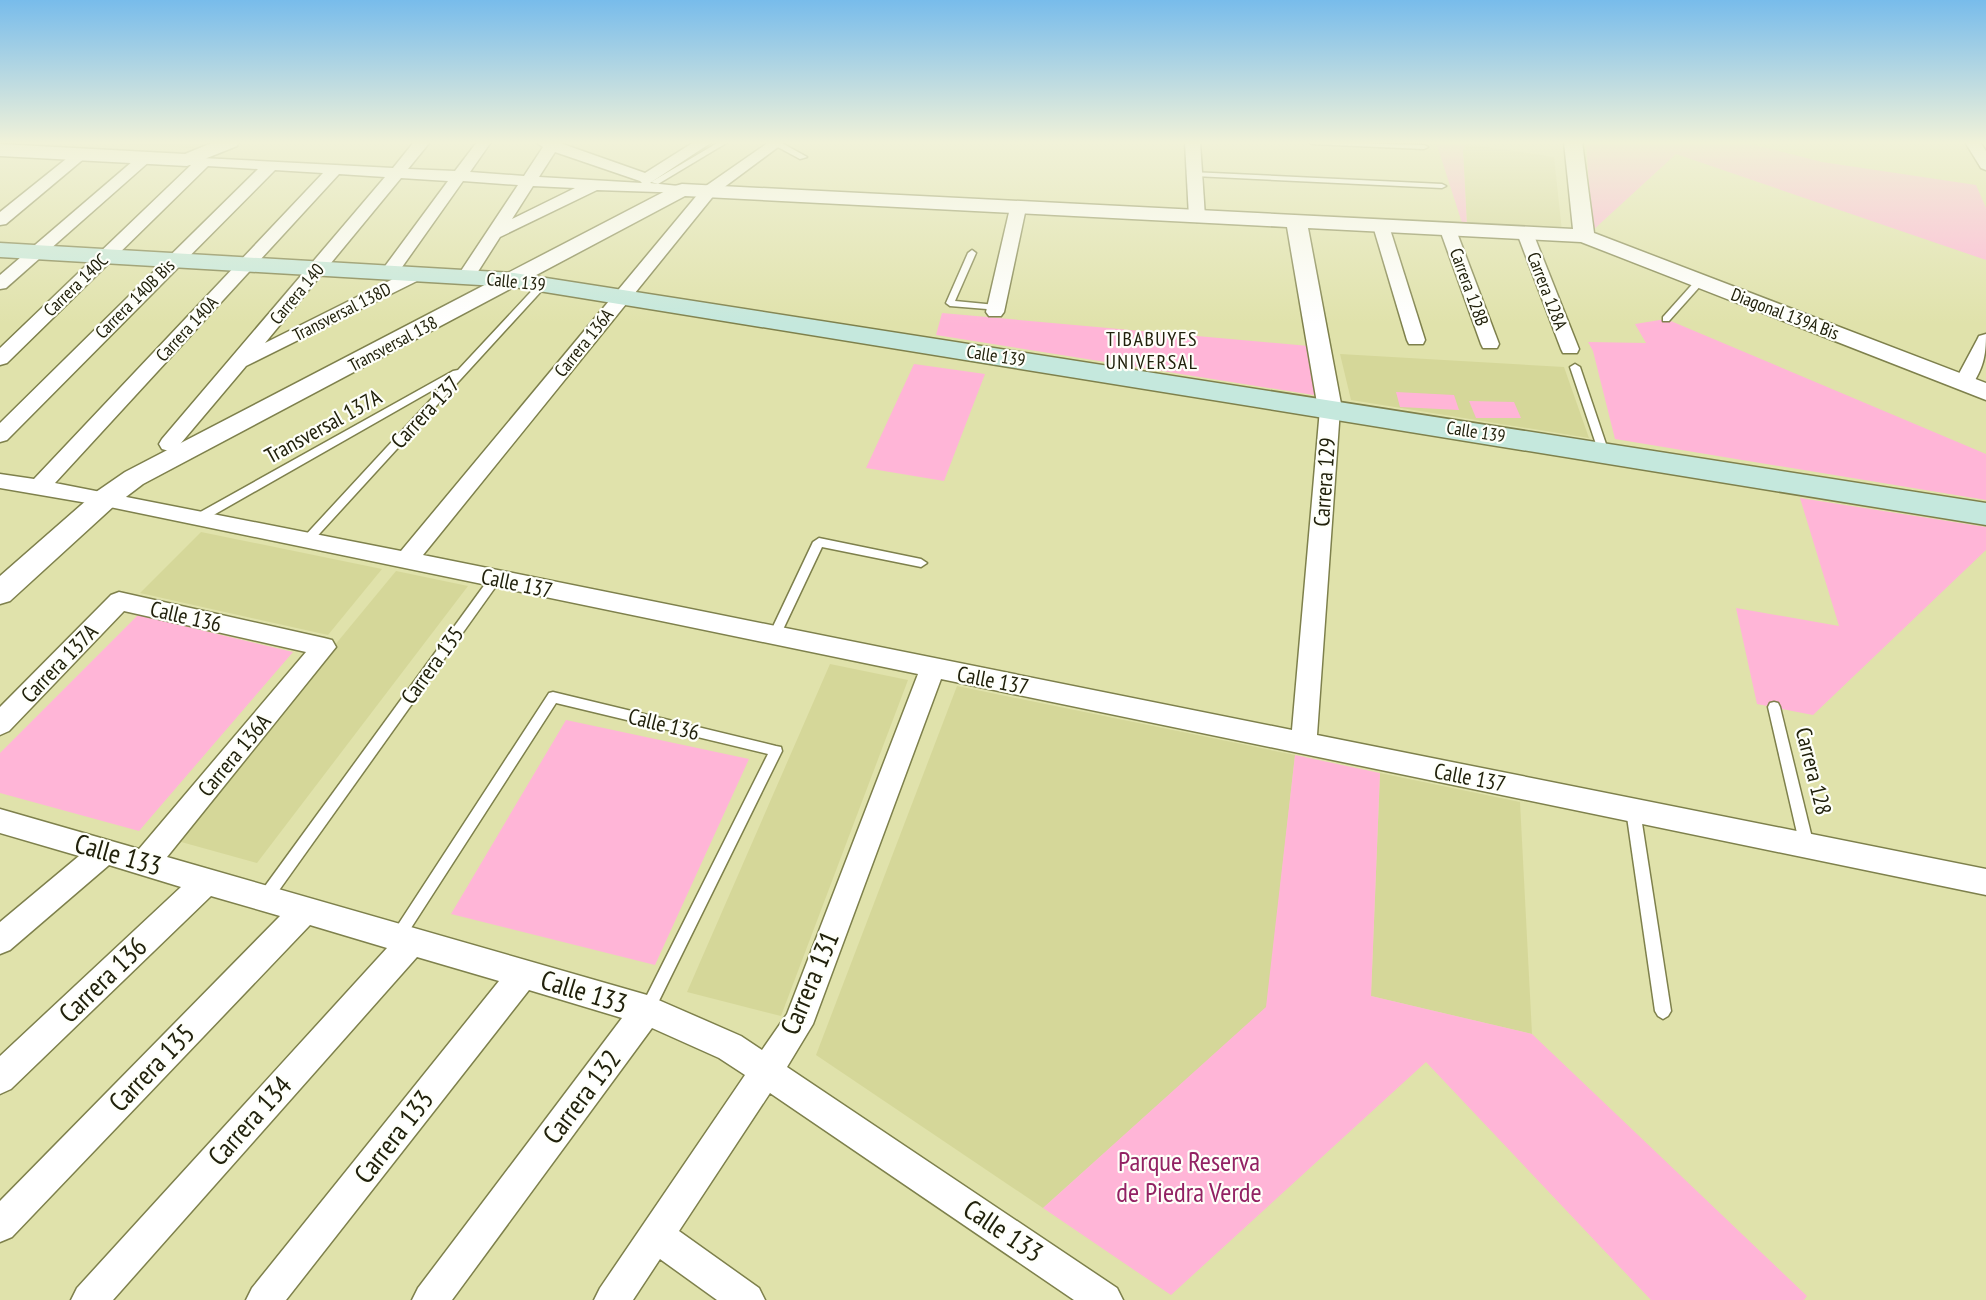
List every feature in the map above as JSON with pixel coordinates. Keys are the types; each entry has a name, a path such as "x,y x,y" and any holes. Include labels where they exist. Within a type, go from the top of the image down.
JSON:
{"main road":[{"name":"Calle 139","path":"0,250 514,280 1986,514"}],"street":[{"path":"0,220 21,203"},
{"path":"0,284 93,203"},
{"name":"Carrera 140C","path":"0,359 106,256 155,203"},
{"name":"Carrera 140B Bis","path":"0,435 233,203"},
{"name":"Carrera 140A","path":"38,488 304,203"},
{"name":"Carrera 140","path":"169,444 372,203"},
{"path":"389,273 440,203"},
{"path":"466,277 514,203"},
{"path":"494,234 558,203"},
{"name":"Transversal 138","path":"105,499 134,478 514,280 653,203"},
{"name":"Carrera 136A","path":"406,560 699,203"},
{"name":"Diagonal 139A Bis","path":"921,203 1584,236 1986,392"},
{"path":"1196,203 1197,217"},
{"path":"1580,203 1584,236"},
{"path":"996,310 1018,208"},
{"name":"Carrera 129","path":"1296,222 1330,409 1304,743"},
{"path":"1381,226 1416,340"},
{"name":"Carrera 128B","path":"1448,230 1490,344"},
{"name":"Carrera 128A","path":"1525,233 1570,349"},
{"name":"Transversal 138D","path":"235,366 417,274"},
{"path":"1964,383 1986,340"},
{"name":"Calle 137","path":"0,481 105,499 1986,882"},
{"path":"8,580 105,499"},
{"name":"Calle 136","path":"119,601 324,647"},
{"name":"Carrera 137A","path":"0,724 119,601"},
{"name":"Carrera 136A","path":"145,863 324,647"},
{"name":"Carrera 131","path":"612,1300 798,1024 933,668"},
{"name":"Calle 133","path":"3,825 145,863 647,1010 730,1047 1105,1300"},
{"path":"0,940 104,852"},
{"name":"Carrera 136","path":"0,1078 207,882"},
{"name":"Carrera 135","path":"0,1225 305,910"},
{"name":"Carrera 134","path":"89,1300 404,939"},
{"name":"Carrera 133","path":"264,1300 524,974"},
{"name":"Carrera 132","path":"430,1300 647,1010"},
{"path":"655,1235 747,1300"}],"lane":[{"path":"972,253 950,303 996,310"},
{"path":"1666,319 1700,281"},
{"name":"Carrera 137","path":"307,540 543,284"},
{"path":"1575,367 1604,453"},
{"name":"Transversal 137A","path":"199,518 466,368"},
{"path":"775,635 819,542 921,563"},
{"name":"Carrera 135","path":"265,898 495,579"},
{"name":"Calle 136","path":"553,697 776,751"},
{"name":"Carrera 134","path":"404,939 553,697"},
{"name":"Carrera 128","path":"1774,707 1807,846"},
{"name":"Carrera 132","path":"647,1010 776,751"},
{"path":"1633,810 1663,1011"}],"shaded area":[{"path":"1466,203 1559,203 1562,231 1467,226"},
{"path":"1340,354 1564,367 1589,438 1351,400"},
{"path":"201,532 382,569 328,635 140,593"},
{"path":"396,571 468,586 257,863 174,840"},
{"path":"830,664 908,680 781,1016 687,992"},
{"path":"957,686 1295,755 1267,1007 1043,1208 816,1055"},
{"path":"1380,773 1520,802 1532,1034 1371,996"}],"green space":[{"path":"1456,203 1466,203 1467,226 1463,226"},
{"path":"1590,203 1623,203 1592,231"},
{"path":"1818,203 1984,203 1986,208 1986,260"},
{"path":"942,313 1309,346 1320,396 936,335"},
{"path":"1666,319 1986,454 1986,500 1615,439 1593,351 1588,342 1646,343 1635,324"},
{"path":"914,364 985,374 944,481 866,468"},
{"path":"1396,392 1454,395 1459,410 1400,407"},
{"path":"1469,401 1514,402 1521,418 1476,418"},
{"path":"1800,498 1986,527 1986,550 1813,715 1757,704 1736,608 1839,626"},
{"path":"138,615 293,652 139,831 0,793 0,753"},
{"path":"566,720 749,759 655,965 451,914"},
{"name":"Parque Reserva de Piedra Verde","path":"1295,755 1380,773 1371,996 1532,1034 1807,1296 1804,1300 1651,1300 1426,1062 1171,1295 1043,1208 1266,1007"}],"district":[{"name":"TIBABUYES UNIVERSAL","path":"1152,350"}]}
